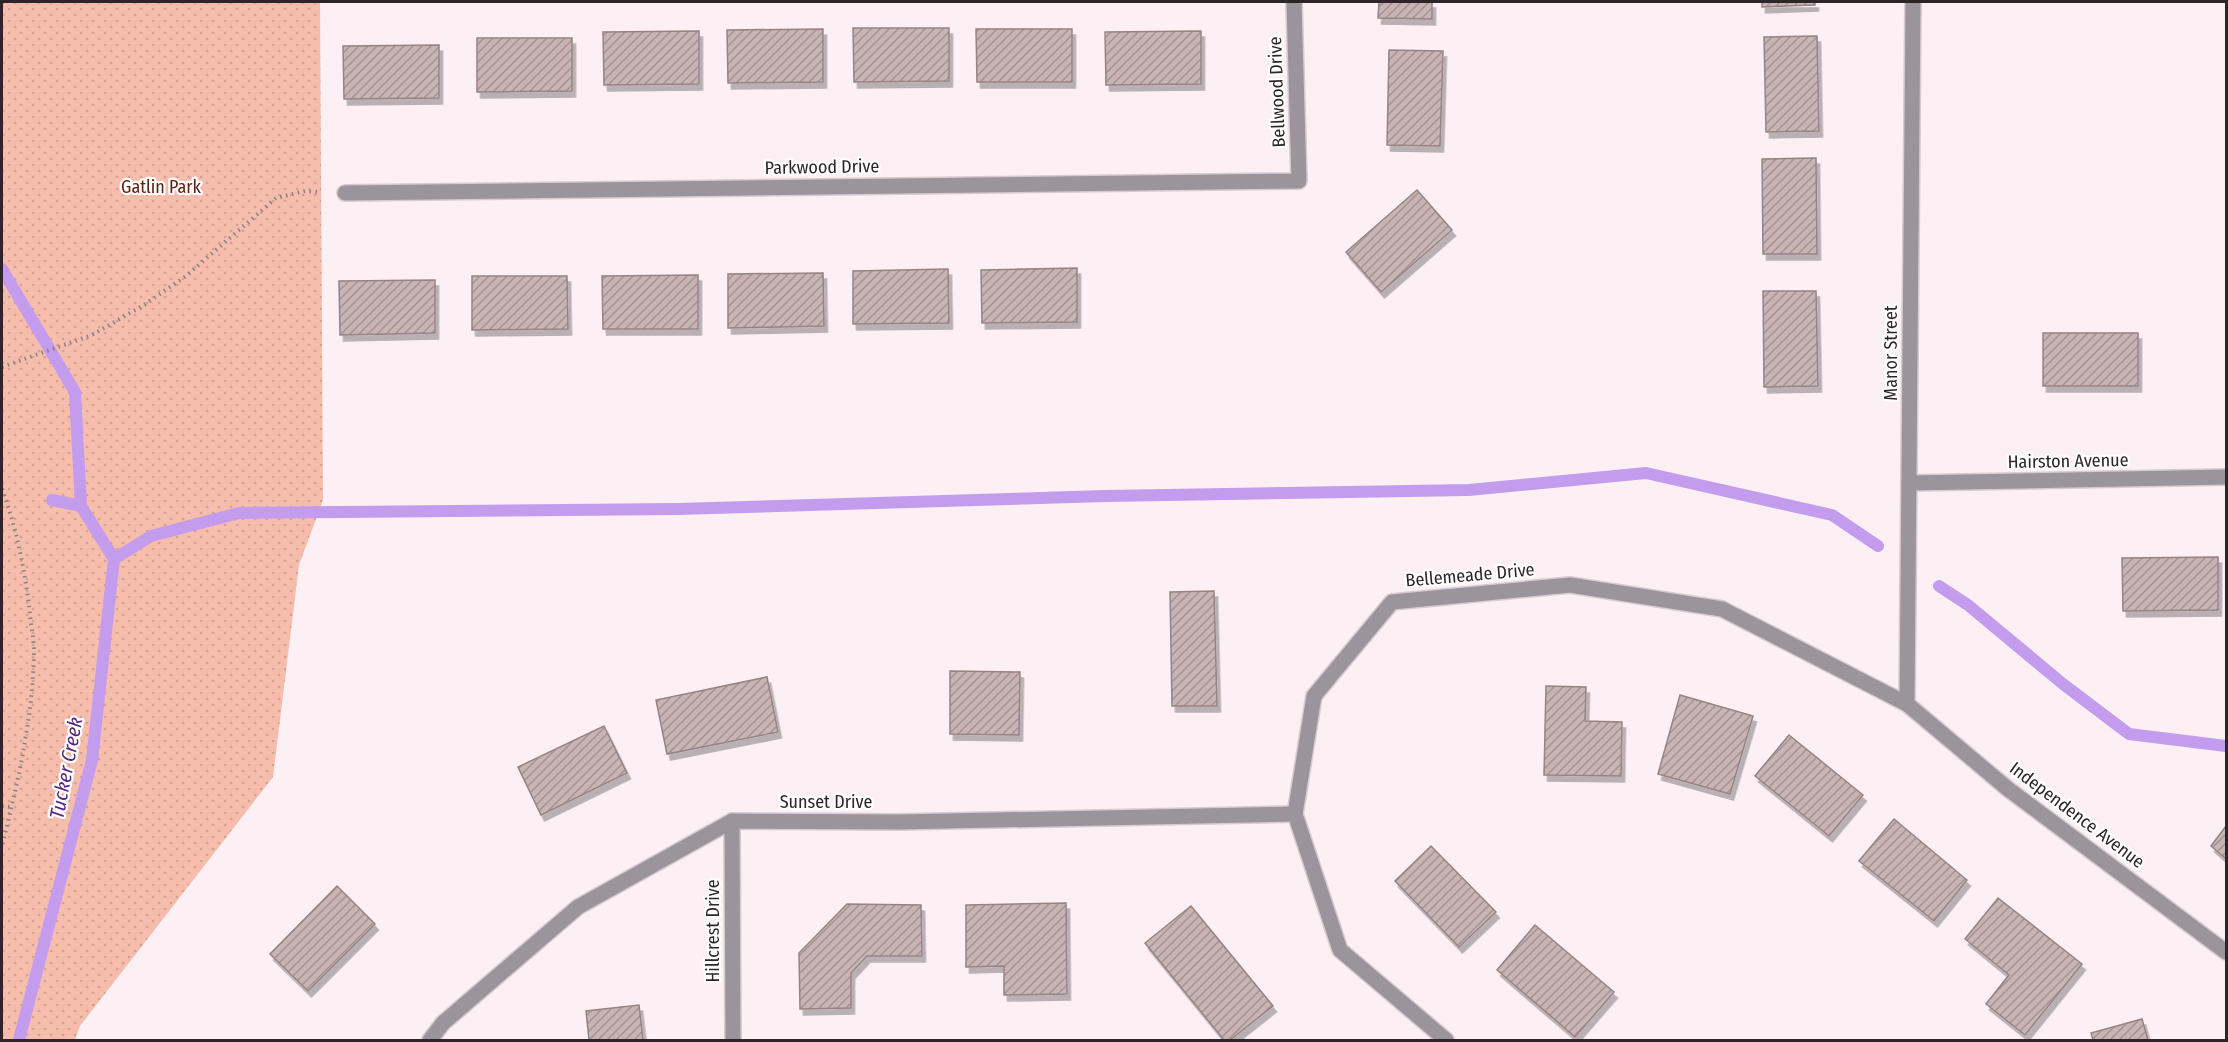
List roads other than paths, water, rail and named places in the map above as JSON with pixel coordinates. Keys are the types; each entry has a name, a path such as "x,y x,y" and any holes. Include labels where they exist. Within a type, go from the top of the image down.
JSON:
{"street":[{"name":"Bellwood Drive","path":"1294,2 1299,181"},
{"name":"Manor Street","path":"1907,704 1913,2"},
{"name":"Parkwood Drive","path":"345,193 1299,181"},
{"name":"Hairston Avenue","path":"1909,483 2226,477"},
{"name":"Bellemeade Drive","path":"1446,1041 1340,950 1295,813 1314,696 1392,602 1570,585 1722,609 1907,704"},
{"name":"Independence Avenue","path":"1907,704 2008,789 2226,952"},
{"name":"Sunset Drive","path":"430,1041 443,1023 578,907 732,821 899,822 1295,813"},
{"name":"Hillcrest Drive","path":"732,821 734,1041"}],"waterway":[{"name":"Tucker Creek","path":"2,269 75,392 81,506 114,559 92,760 19,1040"},
{"path":"114,559 151,536 239,513 678,509 1105,496 1469,490 1646,473 1832,515 1878,546"},
{"name":"Tucker Creek","path":"52,500 81,506"},
{"path":"1939,586 1968,605 2063,684 2129,734 2226,746"}],"park label":[{"name":"Gatlin Park","path":"161,187"}]}
